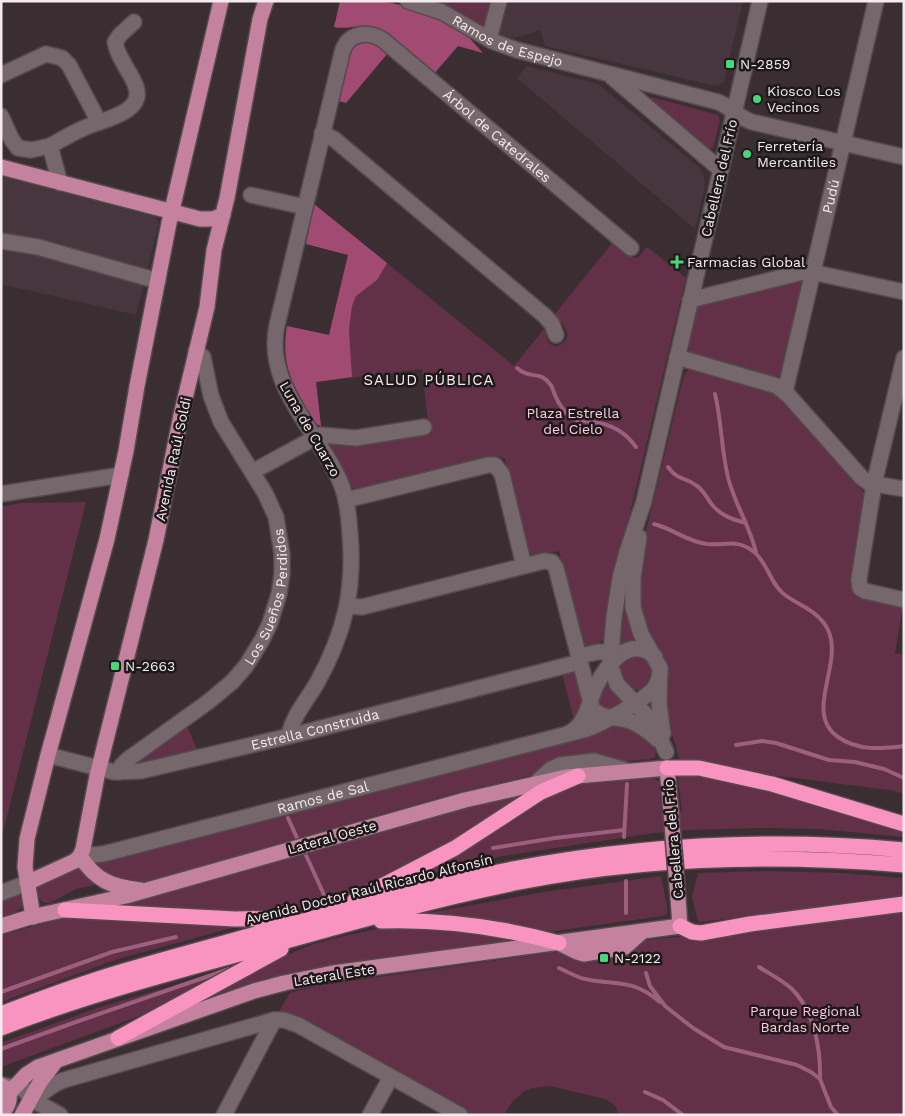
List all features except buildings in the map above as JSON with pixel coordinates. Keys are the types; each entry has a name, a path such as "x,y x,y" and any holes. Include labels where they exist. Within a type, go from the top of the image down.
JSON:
{"highway":[{"path":"667,768 694,768 772,784 904,824"},
{"path":"65,910 235,920 321,916 438,858 472,838 535,795 578,776"},
{"name":"Avenida Doctor Raúl Ricardo Alfonsín","path":"1,1014 123,971 321,916 457,880 548,863 634,851 703,845 763,843 840,845 904,850"},
{"name":"Avenida Doctor Raúl Ricardo Alfonsín","path":"1,1028 134,984 303,936 423,904 519,882 631,866 742,858 822,859 904,865"},
{"path":"680,926 692,932 701,933 750,924 904,904"},
{"path":"350,924 402,920 451,923 510,930 559,943"},
{"path":"118,1038 303,936"}],"main road":[{"path":"33,917 27,883 26,844 48,755 106,544 172,212 221,1"},
{"name":"Avenida Raúl Soldi","path":"80,856 99,768 158,529 181,415 209,298 214,250 223,215 260,20 266,1"},
{"path":"1,167 207,220 216,219 223,215"},
{"name":"Lateral Oeste","path":"1,926 148,890 445,804 578,776 667,768"},
{"name":"Cabellera del Frío","path":"667,768 680,926"},
{"path":"27,883 73,862 80,856 90,871 105,881 127,888 148,890"},
{"path":"559,943 584,954 622,948 630,944 642,932 680,926"},
{"name":"Lateral Este","path":"7,1089 32,1070 57,1059 247,993 301,979 559,943"},
{"path":"22,1115 44,1075 57,1059"},
{"path":"7,1089 13,1115 31,1099"},
{"path":"1,1114 8,1104 7,1089"}],"street":[{"name":"Ramos de Espejo","path":"408,1 448,15 489,39 516,50 718,102 752,122 904,157"},
{"path":"489,39 499,1"},
{"name":"Cabellera del Frío","path":"667,768 658,704 657,662 641,634 634,614 632,600 634,571 644,501 760,1"},
{"name":"Pudú","path":"786,392 876,1"},
{"path":"1,116 12,140 18,148 31,150 50,146 80,129 124,113 135,103 138,96 136,86 120,58 115,42 134,22"},
{"name":"Luna de Cuarzo","path":"289,736 291,726 330,657 348,606 352,559 346,500 339,478 281,380 276,360 276,325 343,48 349,39 359,34"},
{"name":"Árbol de Catedrales","path":"359,34 370,34 383,40 631,248"},
{"path":"1,75 46,54 62,58 69,65 99,122"},
{"name":"Ramos de Espejo","path":"609,74 721,170"},
{"path":"322,133 334,139 545,316 552,324 556,335"},
{"path":"50,146 60,183"},
{"path":"251,195 305,207"},
{"path":"1,241 33,246 158,281"},
{"path":"690,300 794,273 813,271 904,292"},
{"name":"Los Sueños Perdidos","path":"120,772 122,765 127,760 212,699 232,682 257,650 270,623 279,594 282,574 280,535 273,508 221,422 211,396 203,357 196,351"},
{"path":"677,357 772,383 786,392 862,478 874,484 904,489"},
{"path":"904,358 874,484 859,579 860,588 869,593 904,600"},
{"path":"252,472 314,437 326,434 356,438 424,427"},
{"path":"346,500 488,465 497,466 502,474 524,566"},
{"path":"1,494 121,475"},
{"name":"Cabellera del Frío","path":"644,501 620,578 615,656 617,684 650,720 664,748"},
{"path":"348,606 362,607 524,566 552,562 556,568 590,702 597,713 610,718 635,723 649,731 664,748"},
{"name":"Estrella Construida","path":"48,755 120,772 141,771 289,736 579,659 598,652 615,656 633,649 640,649 650,652 657,662"},
{"name":"Ramos de Sal","path":"566,735 581,724 596,686 615,656"},
{"name":"Ramos de Sal","path":"80,856 103,854 592,728 654,690 658,682 657,662"},
{"path":"535,784 554,767 570,763 594,761 629,771"},
{"path":"1,893 27,883"},
{"path":"224,1115 274,1020"},
{"path":"31,1099 44,1093 55,1083 64,1080 274,1020 284,1020 298,1025 460,1115"},
{"path":"370,1115 390,1077"},
{"path":"7,1089 25,1090 31,1099 60,1115"}],"shaded area":[{"path":"340,1 383,1 417,9 438,17 464,32 483,53 458,46 433,75 393,40 377,29 366,26 334,27"},
{"path":"494,1 743,1 724,82 716,86 545,46 540,30 515,38 499,35 497,32"},
{"path":"360,42 375,44 388,53 346,103 336,100 346,60 349,53"},
{"path":"527,66 598,84 699,167 704,176 705,185 695,229 517,78"},
{"path":"1,176 155,217 159,222 136,315 1,284"},
{"path":"314,204 387,263 377,280 356,296 352,306 349,330 352,377 316,382 321,426 316,424 291,378 285,341 287,326 329,335 348,255 306,244"}],"green space":[{"path":"433,1 494,1 486,27 483,28"},
{"path":"651,97 718,115 720,120 713,148 709,149 650,99"},
{"name":"Plaza Estrella del Cielo","path":"314,204 514,366 544,329 549,343 554,346 558,346 566,339 567,335 564,326 554,315 613,242 633,258 639,257 647,247 686,278 616,572 605,635 598,644 588,647 582,642 559,551 535,556 528,553 505,459 499,456 358,489 350,488 328,447 328,443 429,431 422,369 316,382 321,426 316,424 291,378 285,341 287,326 329,335 348,255 306,244"},
{"path":"802,279 804,281 782,375 775,377 696,357 689,351 689,341 695,313 700,304"},
{"path":"690,368 778,392 864,493 865,499 854,579 903,605 895,653 904,655 904,794 896,791 718,768 679,759 667,721 665,694 669,676 668,667 665,659 651,642 640,611 640,556 684,375"},
{"path":"86,502 3,832 1,832 1,507 20,503"},
{"path":"624,580 637,642 618,647"},
{"path":"635,655 646,658 654,670 651,681 647,686 635,690 627,689 618,669 620,663"},
{"path":"574,670 577,672 583,696 577,719 574,720 562,673"},
{"path":"606,679 622,701 609,710 601,709 595,699"},
{"path":"614,724 622,724 651,740 656,750 655,757 541,773 455,793 142,883 121,880 76,889 50,903 43,902 37,896 36,887 79,865"},
{"path":"187,726 198,752 141,765 138,764 137,762"},
{"path":"683,771 768,788 904,828 904,837 819,829 758,828 654,833 503,856 457,866 407,881 524,807 573,785 653,777 659,782 662,813 682,811 678,779"},
{"path":"521,796 467,836 361,890 296,909 264,915 119,906 460,808"},
{"path":"767,871 842,873 904,878 904,900 698,922 692,897 698,873"},
{"path":"661,876 667,911 667,914 663,916 548,932 423,914 544,892"},
{"path":"19,893 24,898 20,909 1,917 1,899"},
{"name":"Parque Regional Bardas Norte","path":"904,912 904,1115 619,1115 615,1105 605,1099 550,1086 532,1088 523,1092 512,1102 504,1115 473,1115 298,1018 289,1014 278,1013 290,993 315,986 557,952 576,959 601,956 601,961 607,960 607,956 627,953 645,940 727,933"},
{"path":"68,917 243,925 118,959 1,1002 1,935"},
{"path":"390,927 456,930 521,939 314,968 265,979 198,1003 268,964 311,945 350,934"},
{"path":"229,969 139,1016 1,1067 1,1043 97,1008"}],"waterway":[{"path":"517,368 526,374 539,376 546,380 552,386 556,398 565,412 574,419 612,427 623,433 636,447"},
{"path":"715,394 729,481 756,552"},
{"path":"668,467 675,475 693,483 699,488 721,513 746,523"},
{"path":"654,524 699,542 707,544 737,544 754,552 763,562 780,590 820,618 828,630 832,643 824,702 824,715 828,727 838,737 854,745 870,748 904,746"},
{"path":"736,745 762,741 776,743 829,760 855,762 884,769 904,778"},
{"path":"624,837 627,784"},
{"path":"288,818 297,838"},
{"path":"493,848 624,830"},
{"path":"305,853 325,897"},
{"path":"626,881 626,913"},
{"path":"1,992 112,952 176,937"},
{"path":"759,967 792,989 806,1008 815,1031 820,1079"},
{"path":"559,968 585,979 624,984 641,989 660,1002"},
{"path":"1,1049 229,969"},
{"path":"646,973 650,986 665,1006 693,1028 724,1047 797,1065 811,1072 820,1079 831,1107 838,1115"},
{"path":"645,1092 663,1100 683,1115"}],"place":[{"name":"N-2859","path":"730,64"},
{"name":"Kiosco Los Vecinos","path":"757,99"},
{"name":"Ferretería Mercantiles","path":"747,154"},
{"name":"Farmacias Global","path":"677,262"},
{"name":"N-2663","path":"115,666"},
{"name":"N-2122","path":"604,958"}],"district":[{"name":"SALUD PÚBLICA","path":"429,380"}]}
